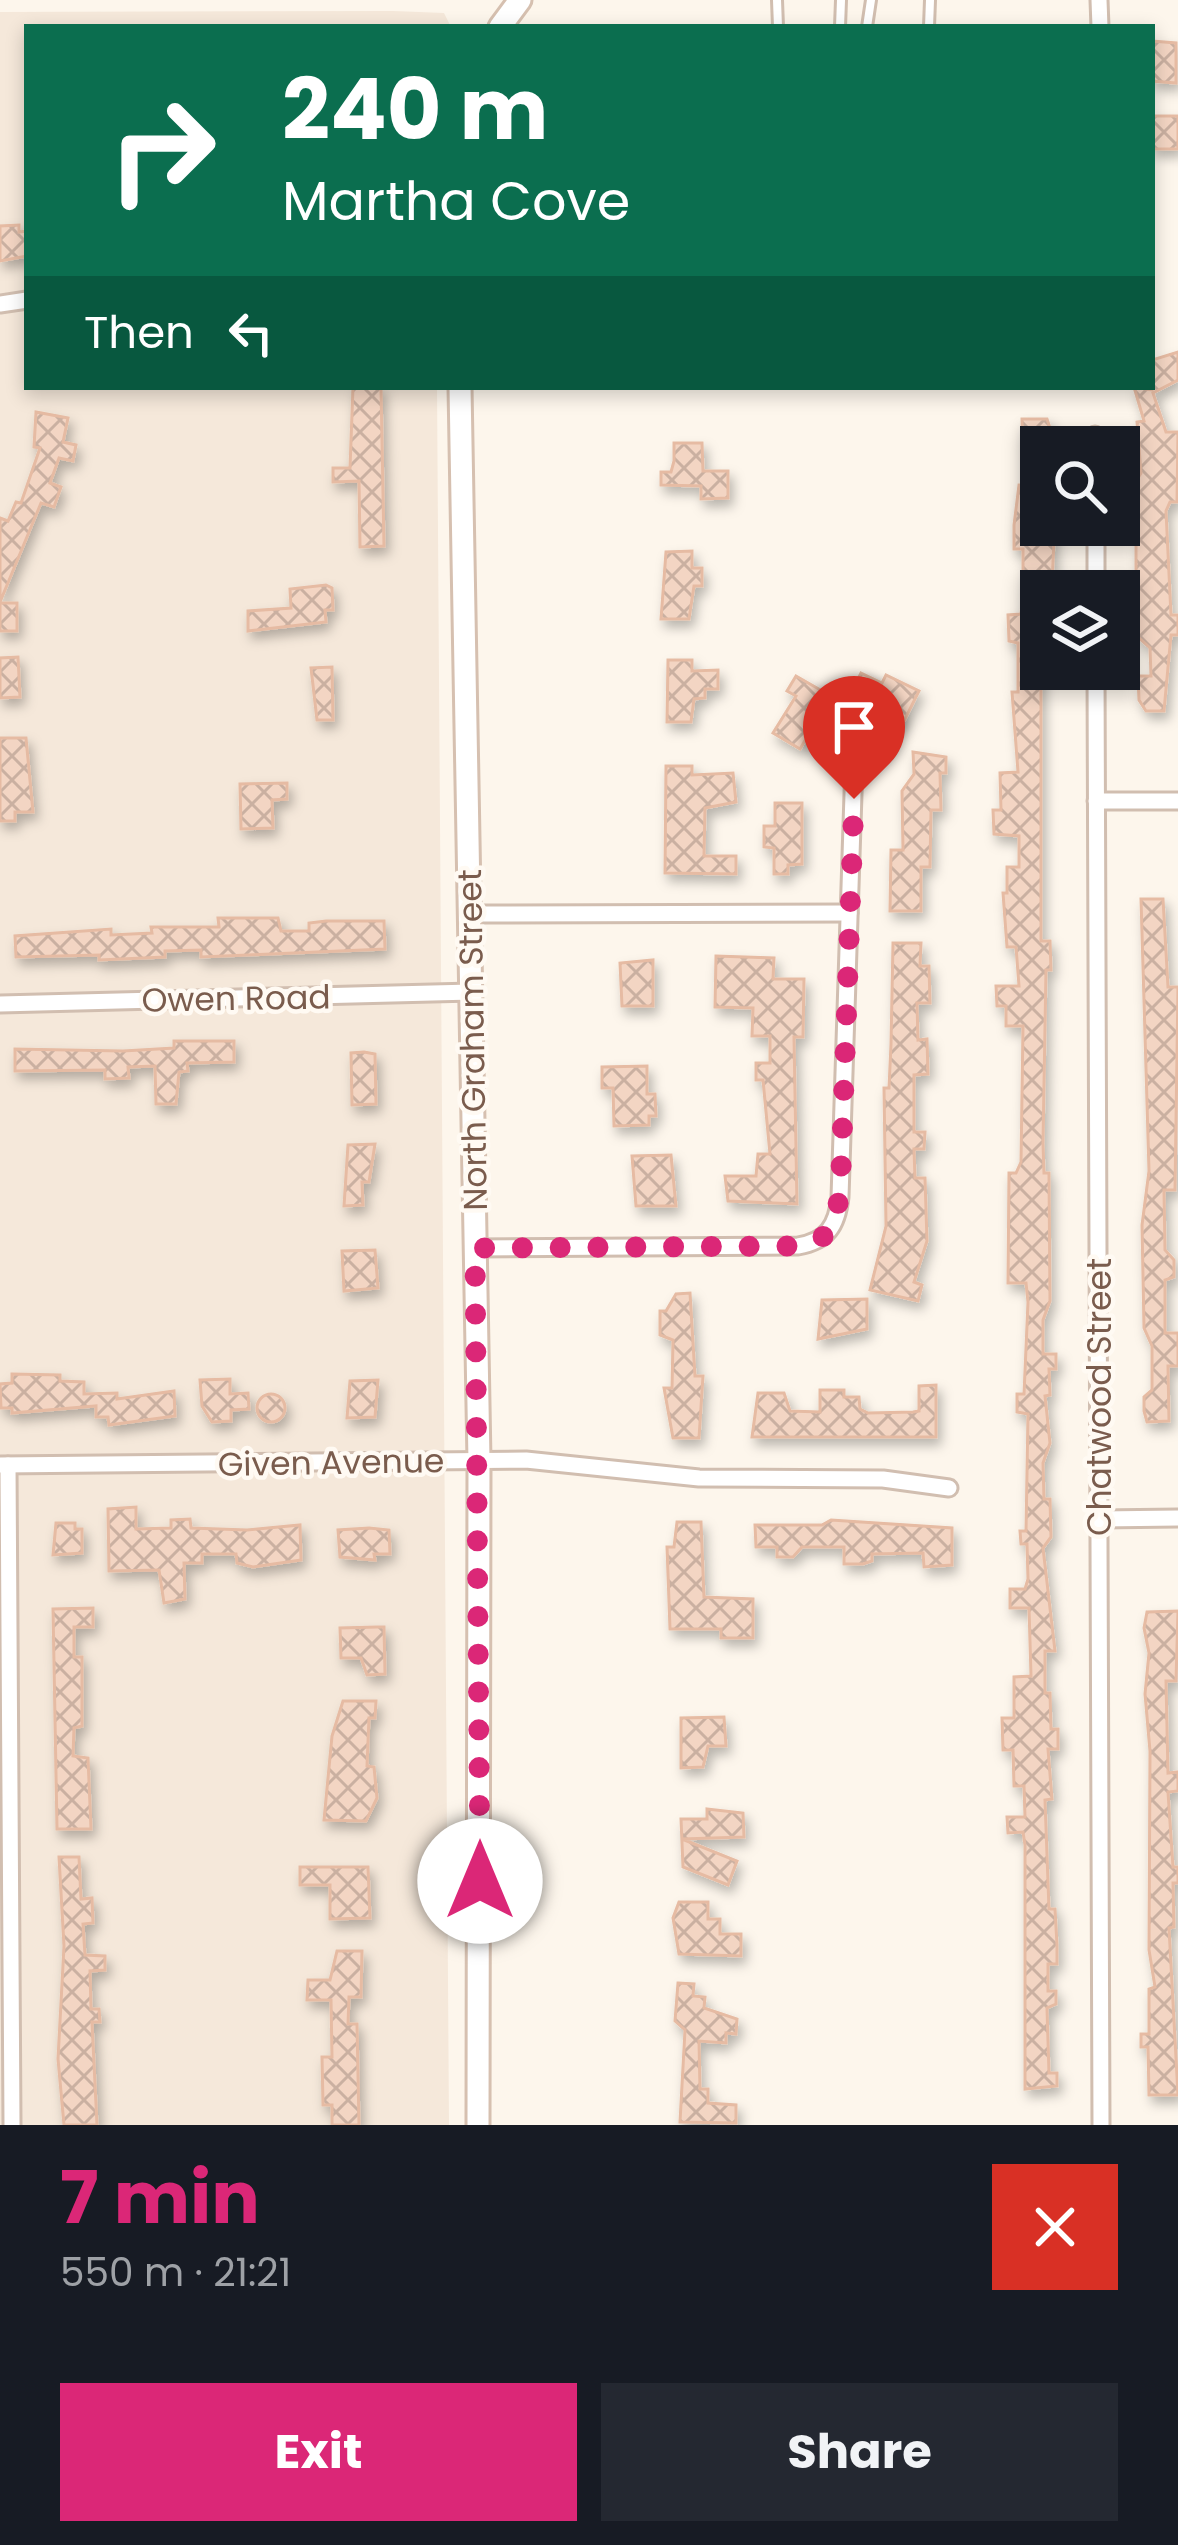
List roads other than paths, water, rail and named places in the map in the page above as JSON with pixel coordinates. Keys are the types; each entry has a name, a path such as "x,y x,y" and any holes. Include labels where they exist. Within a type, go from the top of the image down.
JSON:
{"main road":[{"name":"North Graham Street","path":"460,390 478,1461 478,2125"}],"street":[{"name":"Chatwood Street","path":"1096,690 1101,2125"},
{"path":"475,1248 798,1246 827,1235 840,1198 854,763"},
{"path":"1096,801 1178,801"},
{"path":"470,914 849,913"},
{"name":"Owen Road","path":"0,1004 472,992"},
{"name":"Given Avenue","path":"4,1466 590,1462 699,1478 883,1480 949,1487"},
{"path":"4,1466 12,2125"},
{"path":"1100,1519 1178,1518"}]}
